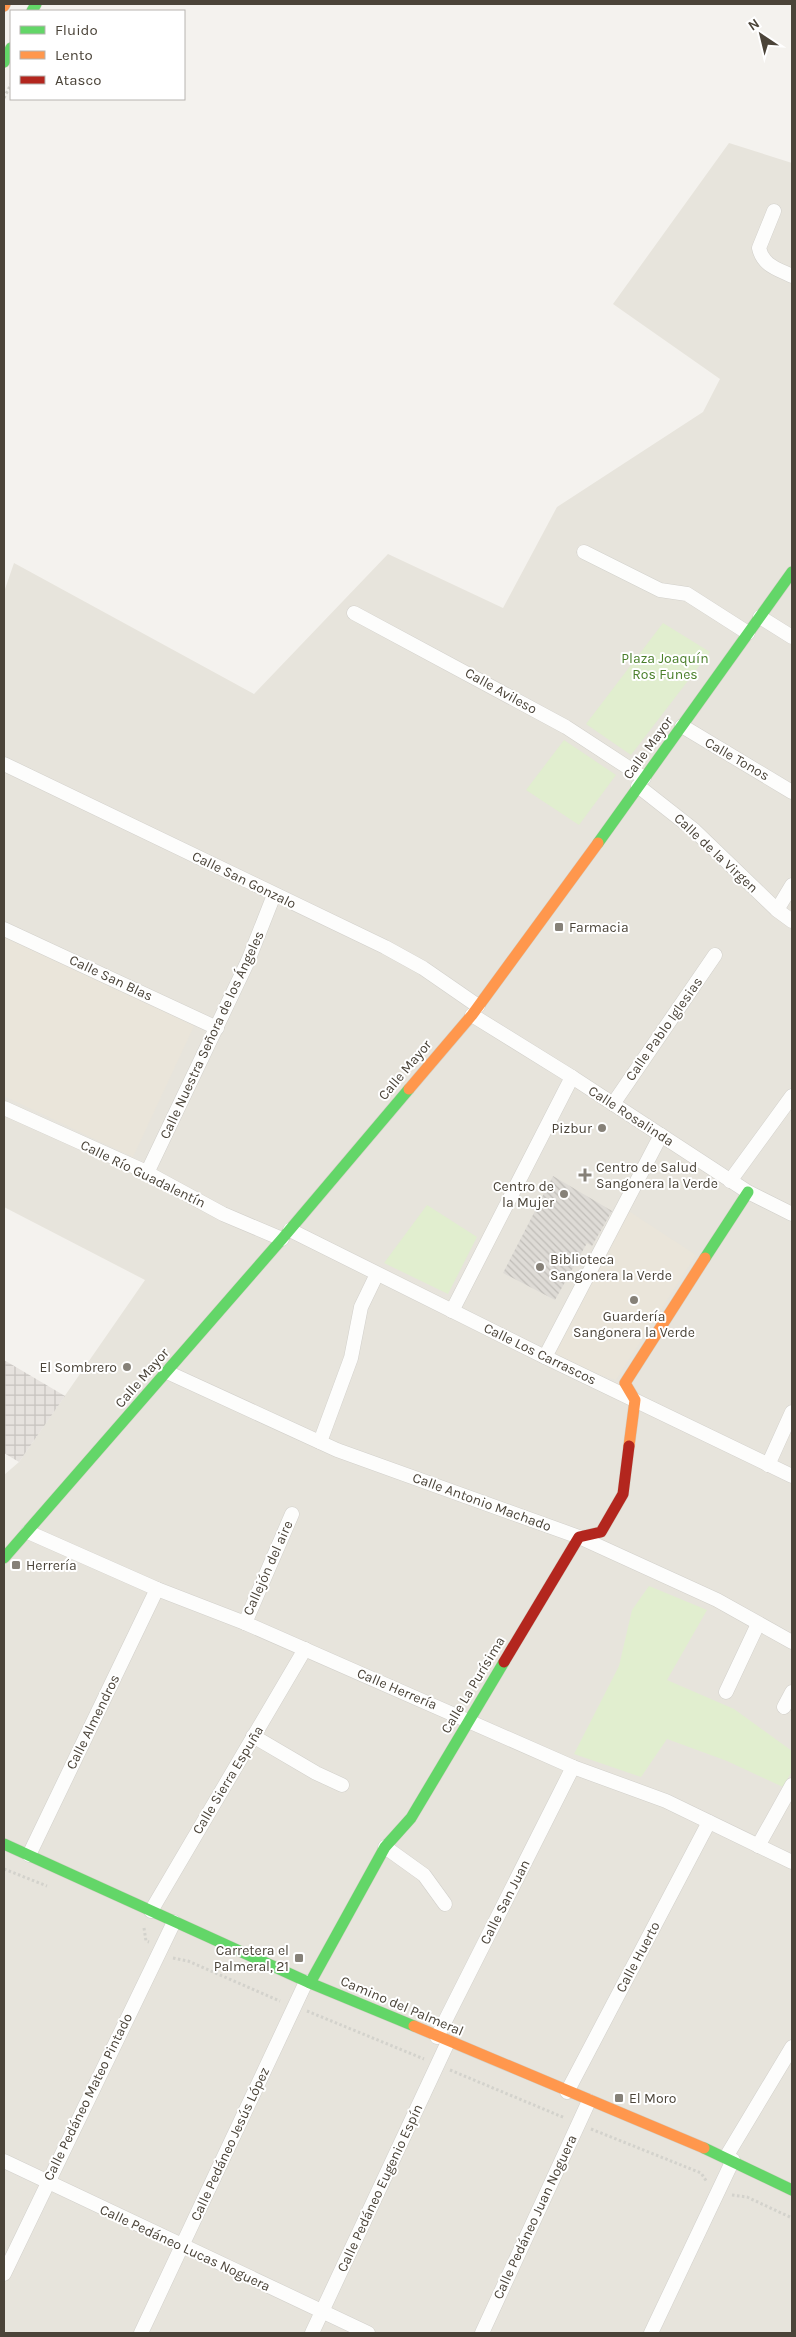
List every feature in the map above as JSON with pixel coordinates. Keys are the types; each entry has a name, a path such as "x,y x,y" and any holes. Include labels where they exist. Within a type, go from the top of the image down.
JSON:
{"street":[{"path":"4,62 10,50"},
{"path":"774,211 759,248 760,253 767,264 792,276"},
{"path":"584,552 660,590 687,594 748,633"},
{"name":"Calle Mayor","path":"4,1558 286,1235 475,1010 792,572"},
{"name":"Calle Avileso","path":"354,613 566,727 641,782"},
{"path":"760,617 792,637"},
{"name":"Calle Tonos","path":"682,726 792,792"},
{"name":"Calle San Gonzalo","path":"4,764 385,947 422,968 475,1010"},
{"name":"Calle de la Virgen","path":"641,782 777,910 792,921"},
{"path":"777,910 792,885"},
{"name":"Calle Nuestra Señora de los Ángeles","path":"147,1173 248,961 274,895"},
{"name":"Calle San Blas","path":"4,929 217,1028"},
{"name":"Calle Pablo Iglesias","path":"613,1104 716,955"},
{"name":"Calle Rosalinda","path":"475,1010 572,1077 730,1181 792,1214"},
{"path":"452,1311 572,1077"},
{"path":"730,1181 792,1096"},
{"name":"Calle Río Guadalentín","path":"4,1108 147,1173 222,1214 286,1235"},
{"path":"545,1357 661,1135"},
{"path":"579,1537 601,1532 623,1494 635,1400 625,1384 748,1192"},
{"name":"Calle Los Carrascos","path":"286,1235 377,1274 768,1466 792,1476"},
{"path":"320,1442 351,1358 361,1308 377,1274"},
{"name":"Calle Antonio Machado","path":"168,1372 320,1442 579,1537 717,1600 792,1642"},
{"path":"768,1466 792,1412"},
{"name":"Callejón del aire","path":"245,1622 292,1514"},
{"name":"Calle Herrería","path":"28,1532 157,1589 245,1622 573,1767 666,1801 792,1862"},
{"name":"Calle La Purísima","path":"308,1983 385,1847 412,1818 579,1537"},
{"name":"Calle Almendros","path":"29,1855 157,1589"},
{"path":"726,1692 758,1624"},
{"name":"Calle Sierra Espuña","path":"150,1911 305,1649"},
{"path":"784,1708 792,1692"},
{"path":"254,1736 316,1773 342,1784"},
{"name":"Calle San Juan","path":"443,2040 573,1767"},
{"path":"758,1846 792,1785"},
{"name":"Calle Huerto","path":"567,2092 709,1822"},
{"path":"385,1847 424,1875 445,1904"},
{"name":"Camino del Palmeral","path":"6,1850 29,1855 308,1983 730,2159 792,2190"},
{"name":"Calle Pedáneo Mateo Pintado","path":"4,2274 174,1922"},
{"name":"Calle Pedáneo Jesús López","path":"140,2333 183,2246 294,2007 308,1983"},
{"name":"Calle Pedáneo Eugenio Espín","path":"312,2333 437,2065 443,2040"},
{"path":"651,2333 720,2188 730,2159 792,2047"},
{"name":"Calle Pedáneo Juan Noguera","path":"482,2333 589,2101"},
{"name":"Calle Pedáneo Lucas Noguera","path":"4,2161 322,2313 368,2333"}],"path":[{"path":"4,98 10,86"},
{"path":"4,1869 49,1886"},
{"path":"139,1921 145,1929 146,1941 173,1958 188,1961 294,2007 701,2173 707,2182 735,2197 747,2197 792,2218"}],"shaded area":[{"path":"729,143 792,163 792,2333 4,2333 4,1475 19,1462 145,1280 4,1207 4,592 14,563 254,694 388,554 503,608 557,507 703,412 720,379 613,304"},
{"path":"4,937 194,1026 133,1157 4,1096"},
{"path":"624,1208 696,1255 616,1380 545,1357"},
{"path":"4,1360 65,1396 19,1462 4,1453"}],"green space":[{"name":"Plaza Joaquín Ros Funes","path":"663,623 710,652 631,755 586,724"},
{"path":"564,740 616,775 579,825 526,790"},
{"path":"427,1205 477,1237 448,1294 384,1263"},
{"path":"649,1586 707,1610 667,1680 734,1709 792,1751 792,1771 783,1787 727,1761 667,1739 641,1777 574,1754 619,1666 632,1610"}],"building":[{"path":"553,1176 612,1211 592,1246 587,1243 555,1300 503,1273"}],"traffic: fast":[{"path":"33,10 36,4"},
{"path":"4,62 10,50"},
{"path":"598,843 792,572"},
{"path":"4,1558 282,1239 409,1089"},
{"path":"705,1258 748,1192"},
{"path":"310,1983 385,1847 411,1818 504,1662"},
{"path":"4,1844 310,1983 414,2026"},
{"path":"704,2148 792,2190"}],"traffic: slow":[{"path":"409,1089 472,1015 598,843"},
{"path":"629,1446 635,1400 625,1383 705,1258"},
{"path":"414,2026 704,2148"}],"traffic: jam":[{"path":"504,1662 579,1537 601,1532 623,1494 629,1446"}],"place":[{"name":"Farmacia","path":"559,927"},
{"name":"Pizbur","path":"602,1128"},
{"name":"Centro de Salud Sangonera la Verde","path":"585,1175"},
{"name":"Centro de la Mujer","path":"564,1194"},
{"name":"Biblioteca Sangonera la Verde","path":"540,1267"},
{"name":"Guardería Sangonera la Verde","path":"634,1300"},
{"name":"El Sombrero","path":"127,1367"},
{"name":"Herrería","path":"16,1565"},
{"name":"Carretera el Palmeral, 21","path":"299,1958"},
{"name":"El Moro","path":"619,2098"}]}
